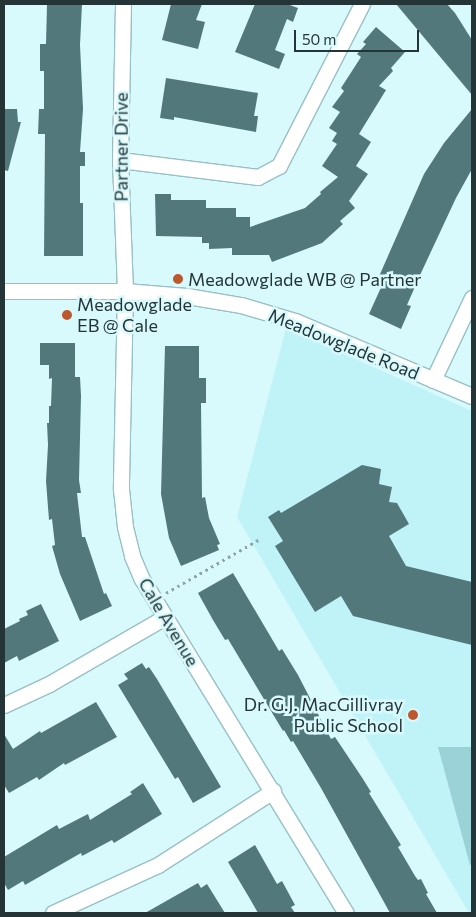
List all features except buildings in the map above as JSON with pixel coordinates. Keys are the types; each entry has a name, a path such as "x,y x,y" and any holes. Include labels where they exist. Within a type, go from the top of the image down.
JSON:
{"street":[{"name":"Partner Drive","path":"123,4 120,160 125,291"},
{"path":"120,160 258,177 279,166 362,4"},
{"name":"Meadowglade Road","path":"4,291 125,291 196,297 241,305 295,320 472,396"},
{"name":"Cale Avenue","path":"125,291 122,498 125,527 132,556 154,599 346,913"},
{"path":"433,380 472,298"},
{"path":"4,705 49,684 165,617"},
{"path":"53,913 158,865 273,791"}],"path":[{"path":"154,599 260,538"}],"shaded area":[{"name":"Dr. G.J. MacGillivray Public School","path":"286,328 472,411 472,913 469,913 237,517"},
{"path":"438,747 472,747 472,865 470,865"}],"place":[{"name":"Meadowglade WB @ Partner","path":"178,279"},
{"name":"Meadowglade EB @ Cale","path":"67,315"},
{"name":"Dr. G.J. MacGillivray Public School","path":"413,715"}]}
